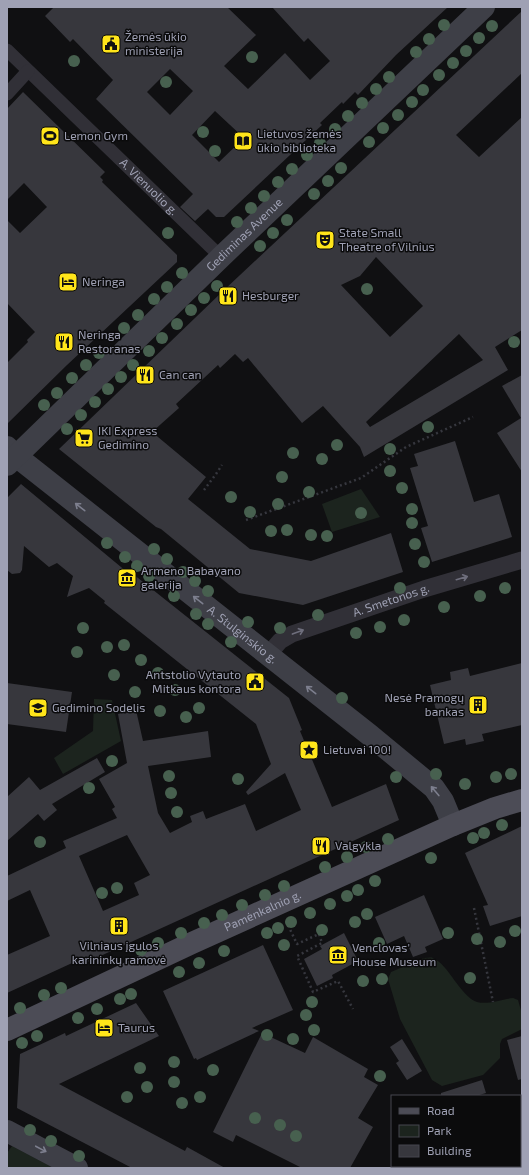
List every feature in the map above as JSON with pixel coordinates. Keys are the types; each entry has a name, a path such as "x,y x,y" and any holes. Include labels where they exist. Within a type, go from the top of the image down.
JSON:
{"main road":[{"name":"Gediminas Avenue","path":"10,456 484,7"},
{"name":"A. Stulginskio g.","path":"10,456 268,655 434,788 443,801 453,825"},
{"name":"Pamėnkalnio g.","path":"7,1030 49,1009 453,825 495,808 522,800"},
{"path":"7,1131 77,1168"}],"street":[{"name":"A. Vienuolio g.","path":"7,50 221,257"},
{"path":"7,94 28,71"},
{"name":"A. Smetonos g.","path":"268,655 280,641 292,634 424,589 522,560"}],"path":[{"path":"246,520 362,478 406,446 473,417"},
{"path":"204,490 222,465"},
{"path":"278,904 297,944 318,934 322,943 297,956 313,992 338,981 353,1009"},
{"path":"474,908 493,1002"}],"green space":[{"path":"361,489 380,517 332,532 322,504"},
{"path":"94,699 112,700 121,741 63,774 54,758 93,731"},
{"path":"424,958 432,958 439,961 465,994 477,1002 490,1002 513,998 518,1000 522,1014 522,1029 502,1039 500,1044 500,1058 483,1075 442,1086 432,1080 400,1019 388,979 391,972"},
{"path":"12,1146 54,1168 7,1168 7,1153"}],"building":[{"path":"54,7 227,7 256,35 224,66 248,89 285,53 310,80 330,61 308,38 304,42 272,7 448,7 396,55 358,95 355,92 343,104 342,102 320,123 322,125 224,217 216,217 208,209 195,221 180,207 193,194 96,99 113,80 73,39 70,42 45,16","holes":["170,69 193,91 170,115 147,92","215,111 244,138 219,162 192,135"]},
{"path":"522,11 522,73 456,135 479,157 522,117 522,330 495,347 508,370 364,457 360,447 323,406 302,423 248,358 243,362 235,354 220,368 218,365 176,404 179,408 152,432 206,477 188,499 250,549 311,561 391,533 403,572 303,605 239,593 161,529 156,527 59,449 223,291","holes":["376,257 423,306 390,337 341,285 360,276","459,334 483,360 370,427 366,422"]},
{"path":"23,92 105,172 100,177 103,180 102,182 177,255 177,262 67,365 7,424 7,363 28,342 27,340 35,332 7,303 7,220 20,233 47,207 24,183 7,200 7,109"},
{"path":"522,375 522,472 497,433 521,418 502,386"},
{"path":"455,441 474,502 499,494 512,537 432,562 421,528 428,526 410,468 418,466 414,454"},
{"path":"21,484 127,572 128,570 289,698 302,730 300,731 332,807 386,784 399,820 85,963 83,958 7,993 7,955 50,936 30,890 7,901 7,876 66,848 63,841 117,818 112,809 115,807 99,779 127,763 118,714 136,710 143,741 208,731 211,757 148,766 158,813 170,833 192,822 190,816 203,811 206,819 245,804 256,831 301,810 285,773 248,795 246,792 271,764 256,724 104,603 105,601 89,588 67,597 73,576 57,563 49,567 24,546 22,570 20,573 12,574 7,570 7,498","holes":["127,835 150,875 134,883 139,895 103,911 79,856"]},
{"name":"Nesė Pramogų bankas","path":"522,663 522,725 482,734 484,741 466,745 465,739 444,744 430,685 451,680 450,672 468,668 470,676"},
{"name":"Gedimino Sodelis","path":"7,683 72,692 66,732 7,724"},
{"path":"97,758 105,772 52,804 57,810 44,821 38,814 7,841 7,797 29,777 40,790"},
{"path":"522,826 522,916 490,926 483,906 488,905 465,853"},
{"path":"424,895 443,939 425,947 427,952 413,957 404,936 387,944 375,917"},
{"path":"344,933 358,961 332,975 333,978 317,986 304,959 322,949 320,946"},
{"path":"263,945 293,1010 252,1028 259,1031 197,1060 196,1058 194,1059 163,991"},
{"path":"136,1003 159,1036 59,1084 185,1151 187,1147 225,1168 132,1168 17,1108 20,1054 65,1033 66,1036"},
{"path":"262,1033 305,1053 313,1037 368,1069 364,1077 378,1085 358,1118 373,1127 350,1168 302,1168 236,1135 233,1142 213,1132"},
{"path":"522,1036 522,1079 518,1080 507,1040"},
{"path":"402,1039 422,1071 407,1080 396,1063 399,1061 390,1047"},
{"path":"482,1080 486,1093 479,1095 441,1095 441,1093"}],"place":[{"name":"Žemės ūkio ministerija","path":"111,44"},
{"name":"Lemon Gym","path":"50,136"},
{"name":"Lietuvos žemės ūkio biblioteka","path":"243,141"},
{"name":"State Small Theatre of Vilnius","path":"325,240"},
{"name":"Neringa","path":"68,282"},
{"name":"Hesburger","path":"228,296"},
{"name":"Neringa Restoranas","path":"64,342"},
{"name":"Can can","path":"145,375"},
{"name":"IKI Express Gedimino","path":"84,438"},
{"name":"Armeno Babayano galerija","path":"127,578"},
{"name":"Antstolio Vytauto Mitkaus kontora","path":"255,682"},
{"name":"Nesė Pramogų bankas","path":"478,705"},
{"name":"Gedimino Sodelis","path":"38,708"},
{"name":"Lietuvai 100!","path":"309,750"},
{"name":"Valgykla","path":"321,846"},
{"name":"Vilniaus įgulos karininkų ramovė","path":"119,926"},
{"name":"Venclovas' House Museum","path":"338,955"},
{"name":"Taurus","path":"104,1028"}]}
